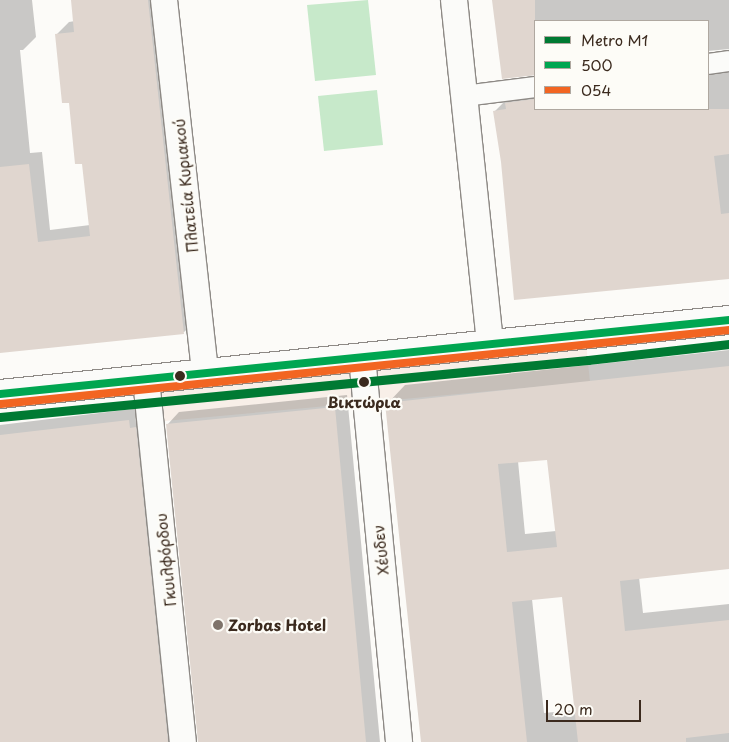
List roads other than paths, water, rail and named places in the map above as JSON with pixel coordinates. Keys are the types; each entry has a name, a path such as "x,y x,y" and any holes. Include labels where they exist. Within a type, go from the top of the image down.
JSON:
{"main road":[{"path":"0,394 729,320"}],"street":[{"name":"Πλατεία Κυριακού","path":"164,0 205,372"},
{"path":"454,0 490,344"},
{"path":"709,64 729,61"},
{"path":"464,96 534,87"},
{"name":"Χέυδεν","path":"362,357 399,742"},
{"name":"Γκυιλφόρδου","path":"146,379 184,742"}],"metro line":[{"name":"Μ1","path":"0,417 588,360 729,344"}],"place":[{"name":"Βικτώρια","path":"364,382"},
{"name":"Zorbas Hotel","path":"218,625"}]}
